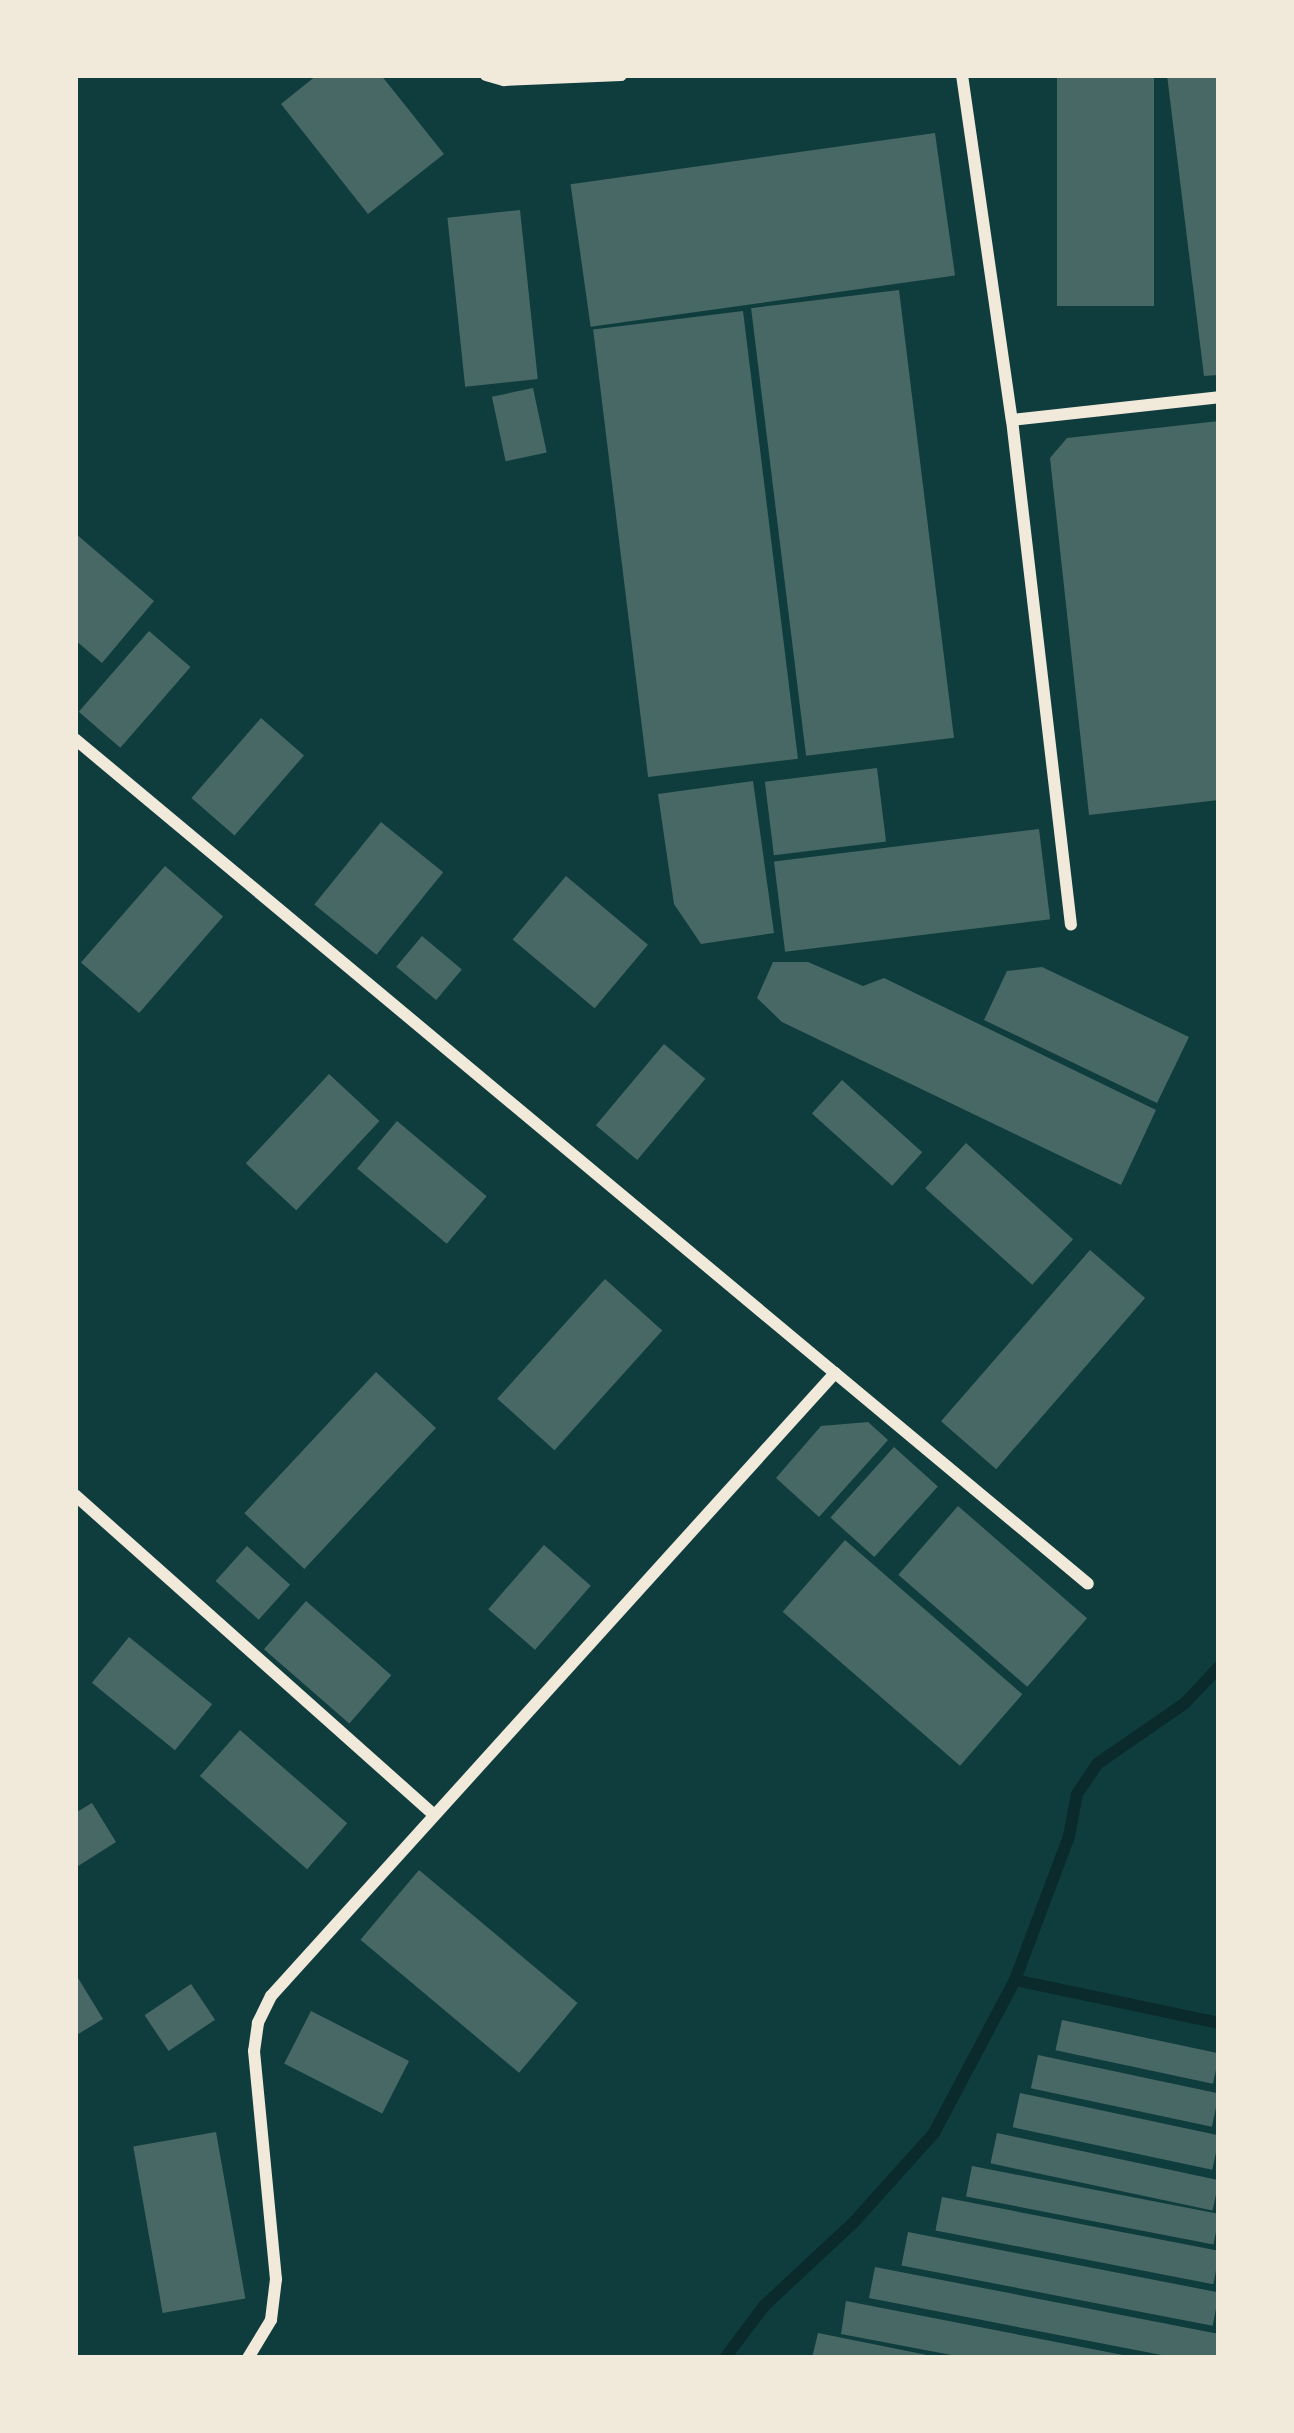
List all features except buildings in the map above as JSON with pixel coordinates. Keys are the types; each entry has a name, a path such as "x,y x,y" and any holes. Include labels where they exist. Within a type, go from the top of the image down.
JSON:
{"street":[{"path":"486,75 504,80 621,75"},
{"path":"962,75 1012,420 1071,925"},
{"path":"1012,420 1219,397"},
{"path":"75,739 1088,1584"},
{"path":"248,2358 271,2320 276,2278 254,2051 258,2024 271,1996 327,1928 835,1373"},
{"path":"75,1495 434,1815"}],"waterway":[{"path":"725,2358 764,2306 854,2222 934,2133 1015,1980 1069,1836 1077,1794 1097,1764 1185,1703 1219,1667"},
{"path":"1015,1980 1219,2023"}]}
